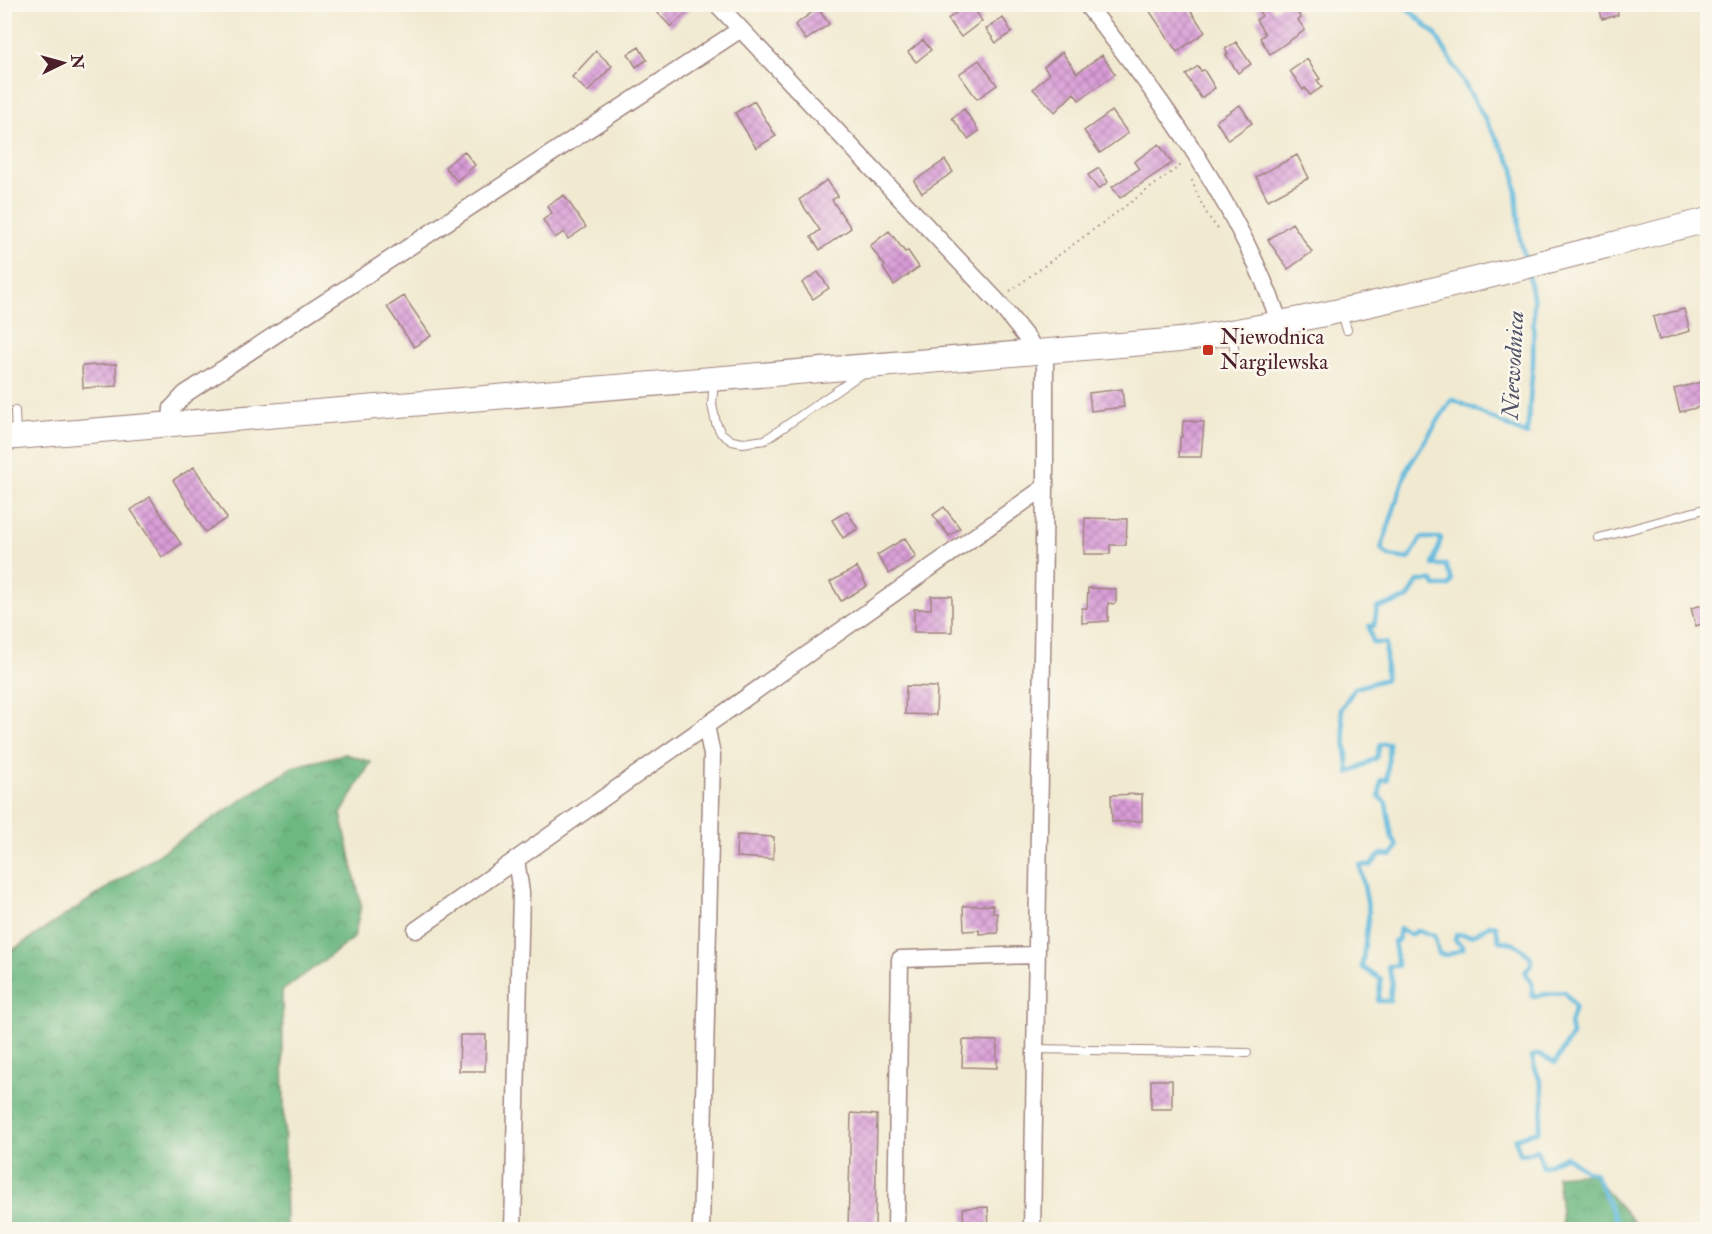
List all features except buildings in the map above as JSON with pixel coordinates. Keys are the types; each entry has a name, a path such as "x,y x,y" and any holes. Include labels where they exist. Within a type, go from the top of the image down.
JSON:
{"street":[{"path":"717,4 997,301 1039,353 1045,487 1032,1230"},
{"path":"1086,4 1152,89 1226,204 1253,259 1280,324"},
{"path":"171,424 172,408 185,394 741,29"},
{"path":"10,437 1180,340 1233,343 1280,324 1344,320 1509,271 1707,220"},
{"path":"416,930 1045,487"},
{"path":"701,1230 712,755 706,726"},
{"path":"513,1230 521,892 516,860"},
{"path":"897,1230 900,959 1037,955"}],"lane":[{"path":"714,379 712,405 716,423 721,433 732,441 744,443 756,442 771,435 872,366"},
{"path":"10,437 15,411"},
{"path":"1599,537 1707,508"},
{"path":"1035,1049 1247,1053"}],"path":[{"path":"997,301 1186,161"}],"green space":[{"path":"345,754 371,762 341,814 361,905 354,938 282,991 286,1229 5,1229 5,955 292,767"},
{"path":"1591,1173 1640,1229 1563,1229 1557,1176"}],"waterway":[{"name":"Niewodnica","path":"1403,4 1436,35 1514,168 1520,239 1525,258"},
{"name":"Niewodnica","path":"1528,272 1534,301 1533,364 1527,435 1452,399 1407,469 1381,549 1389,556 1409,559 1421,538 1441,538 1433,565 1446,565 1452,581 1449,586 1435,586 1433,581 1418,581 1408,598 1377,608 1374,626 1369,626 1373,643 1386,643 1386,679 1355,688 1341,709 1349,773 1376,758 1380,744 1389,744 1387,780 1381,780 1379,797 1386,803 1392,838 1397,846 1392,855 1381,854 1371,865 1360,865 1369,912 1362,967 1381,979 1378,1001 1390,1001 1392,979 1388,966 1398,966 1394,941 1398,940 1400,928 1410,935 1417,931 1434,935 1439,954 1447,955 1463,949 1455,940 1456,934 1472,936 1490,925 1496,926 1499,941 1514,943 1531,957 1531,964 1525,973 1532,982 1532,996 1565,992 1575,1006 1570,1024 1572,1035 1555,1063 1539,1054 1532,1057 1543,1094 1541,1120 1538,1131 1515,1139 1521,1155 1537,1150 1543,1167 1566,1156 1586,1171 1594,1172 1621,1230"}],"place":[{"name":"Niewodnica Nargilewska","path":"1208,350"}]}
